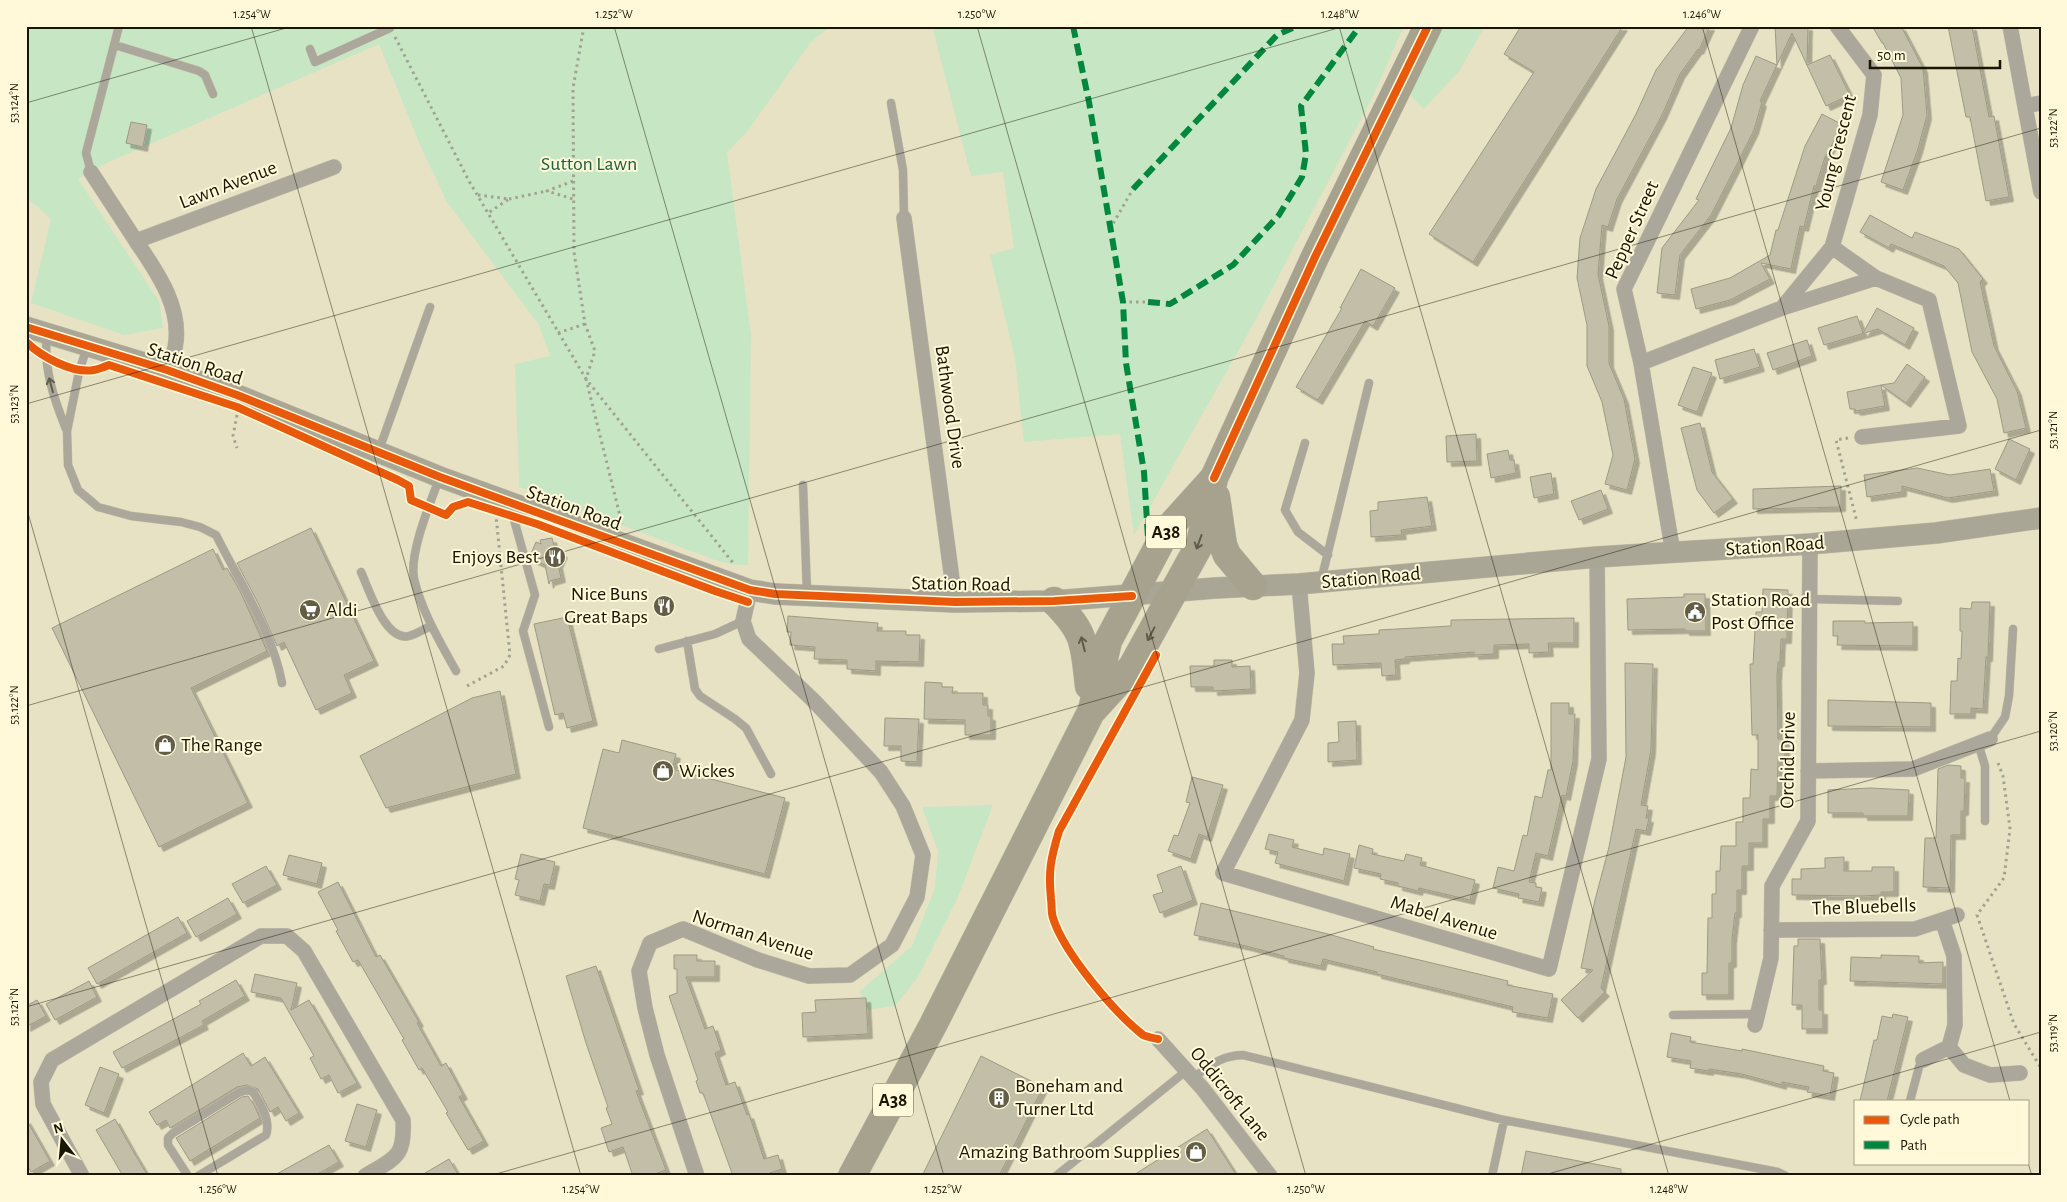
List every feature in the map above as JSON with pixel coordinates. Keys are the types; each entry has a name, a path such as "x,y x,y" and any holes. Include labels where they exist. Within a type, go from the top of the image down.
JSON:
{"highway":[{"name":"A38","path":"852,1176 933,1025 1092,710 1132,667 1200,544 1214,478 1315,257 1428,26"},
{"name":"A38","path":"1092,710 1104,650 1132,596 1167,530 1214,478"},
{"path":"1214,478 1223,545 1227,556 1253,586"},
{"path":"1054,601 1074,622 1082,638 1092,710"}],"street":[{"name":"Pepper Street","path":"1673,553 1641,363 1624,289 1752,26"},
{"name":"Young Crescent","path":"1832,246 1870,115 1874,75 1837,26"},
{"path":"2010,26 2041,192"},
{"path":"2025,106 2041,103"},
{"name":"Lawn Avenue","path":"136,241 334,167"},
{"path":"90,172 162,281 172,308 176,332 174,349 167,370"},
{"name":"Bathwood Drive","path":"904,218 955,602"},
{"path":"1782,308 1832,246 1876,278 1929,300 1959,426 1862,437"},
{"path":"1641,363 1782,308 1876,278"},
{"name":"Station Road","path":"26,327 167,370 237,394 440,477 743,587 807,595 955,602 1054,601 1174,591 1321,583 1597,557 1936,534 2041,518"},
{"name":"Orchid Drive","path":"1756,1019 1771,958 1772,886 1808,821 1810,544"},
{"name":"Mabel Avenue","path":"1300,584 1307,673 1302,720 1223,873 1549,969 1599,759 1597,557"},
{"path":"743,587 743,621"},
{"name":"Norman Avenue","path":"697,1176 657,1055 645,1008 639,971 650,942 683,929 758,960 810,976 850,975 892,945 917,897 922,855 903,806 881,772 814,701 748,639 743,621"},
{"path":"1808,771 1913,769 1984,741"},
{"name":"The Bluebells","path":"1771,930 1915,929 1957,915"},
{"path":"1923,1060 1949,1047 1955,1025 1954,956 1942,920"},
{"path":"82,1176 44,1104 42,1082 52,1060 261,936 287,936 304,951 403,1120 404,1138 396,1157 365,1176"},
{"name":"Oddicroft Lane","path":"1158,1039 1270,1176"},
{"path":"1949,1047 1964,1065 1990,1075 2020,1073"}],"lane":[{"path":"90,172 86,153 119,26"},
{"path":"310,49 316,62 390,28"},
{"path":"114,45 199,71 205,76 213,94"},
{"path":"891,103 903,170 904,218"},
{"path":"378,452 430,308"},
{"path":"47,334 45,351 48,375 67,431"},
{"path":"87,347 79,372 67,431 68,465 78,490 98,507 131,516 181,522 200,527 216,535 269,640 282,683"},
{"path":"1321,583 1369,383"},
{"path":"1305,443 1285,510 1298,532 1328,555"},
{"path":"440,477 425,515 415,554 414,578 431,626 456,671"},
{"path":"803,486 807,595"},
{"path":"506,501 513,516 535,595 524,631 548,727"},
{"path":"361,572 386,626 398,636 408,636 431,626"},
{"path":"1809,599 1898,602"},
{"path":"659,649 715,634 743,621"},
{"path":"1985,821 1984,741 2005,717 2009,696 2012,629"},
{"path":"687,641 695,689 700,696 746,728 771,774"},
{"path":"1673,1015 1756,1019"},
{"path":"1056,1176 1189,1075 1219,1059 1243,1055 1504,1120 1778,1172 1786,1176"},
{"path":"1910,1100 1919,1067 1923,1060"},
{"path":"188,1176 168,1145 168,1138 173,1133 240,1092 248,1090 253,1092 266,1118 269,1128 266,1135 198,1176"},
{"path":"1492,1176 1504,1120"}],"path":[{"path":"584,26 573,88 574,252 585,324 595,351 586,378 618,503 626,544"},
{"path":"390,28 488,213 586,378 735,566 743,587"},
{"path":"478,195 509,199 547,191 573,181"},
{"path":"1110,229 1133,189"},
{"path":"547,191 573,199"},
{"path":"488,213 509,199"},
{"path":"1122,302 1148,302"},
{"path":"558,333 585,324"},
{"path":"237,394 237,419 233,436 237,448"},
{"path":"1861,540 1836,440 1862,437"},
{"path":"467,686 504,666 510,655 497,521 506,501"},
{"path":"1984,741 2002,776 2010,829 2004,878 1977,915 2014,1024 2041,1068"}],"green space":[{"name":"Sutton Lawn","path":"26,26 831,26 811,42 749,129 727,153 751,335 748,565 735,565 718,561 519,487 515,364 550,356 539,325 447,202 420,145 379,44 104,164 78,179 159,301 163,328 124,335 31,303 51,219 26,197"},
{"path":"932,26 1404,26 1372,98 1254,323 1134,535 1120,434 1024,442 1015,359 990,255 1014,248 1003,172 971,176"},
{"path":"1441,26 1485,26 1460,70 1424,109 1409,94"},
{"path":"993,805 958,897 918,977 895,1006 866,1010 860,991 912,946 935,888 938,851 922,807"}],"building":[{"path":"1521,26 1623,26 1473,262 1429,234 1534,72 1504,54"},
{"path":"1689,26 1710,26 1699,50 1680,74 1662,115 1617,199 1608,227 1602,225 1598,274 1609,326 1609,363 1624,399 1635,459 1627,490 1605,484 1613,455 1602,402 1587,366 1587,325 1577,278 1580,238 1596,189 1636,114 1656,70"},
{"path":"1775,26 1808,26 1807,65 1830,55 1850,95 1826,106 1792,33 1777,65"},
{"path":"1872,26 1901,26 1923,68 1927,115 1918,149 1903,190 1881,182 1903,115 1901,78"},
{"path":"1948,26 1972,26 1989,117 1994,116 2009,197 1986,201 1970,117 1966,117"},
{"path":"1756,56 1777,65 1760,101 1762,102 1754,130 1711,215 1680,255 1675,295 1657,293 1662,248 1699,200 1696,199 1731,128 1743,85"},
{"path":"1822,114 1843,125 1825,157 1816,186 1814,186 1804,227 1800,226 1791,269 1761,263 1770,279 1730,300 1696,309 1691,289 1730,278 1770,255 1776,230 1778,230 1805,146"},
{"path":"131,122 147,125 143,147 126,143"},
{"path":"1870,215 1912,238 1915,232 1959,249 1983,279 1980,282 1994,346 2017,391 2026,428 2004,433 1997,399 1972,352 1958,283 1944,266 1891,244 1889,248 1860,232"},
{"path":"1361,269 1395,288 1373,326 1365,321 1318,400 1296,387 1342,308 1340,308"},
{"path":"1877,308 1914,328 1905,345 1878,329 1824,345 1818,328 1857,316 1863,333"},
{"path":"1807,340 1812,356 1773,370 1767,353"},
{"path":"1754,349 1760,367 1720,379 1715,360"},
{"path":"1907,364 1925,377 1906,403 1881,385 1894,383"},
{"path":"1693,367 1712,373 1697,412 1678,405"},
{"path":"1881,385 1885,406 1856,411 1855,409 1850,409 1847,392"},
{"path":"1700,423 1712,472 1733,499 1714,513 1697,490 1681,428"},
{"path":"1476,434 1477,461 1447,462 1446,436"},
{"path":"2009,439 2030,449 2016,480 1995,469"},
{"path":"1508,450 1510,460 1514,460 1516,473 1491,478 1487,454"},
{"path":"1917,468 1950,475 1990,469 1994,491 1948,498 1902,486 1902,492 1867,497 1864,475"},
{"path":"1551,473 1554,494 1534,498 1530,477"},
{"path":"1841,486 1841,507 1753,509 1753,489"},
{"path":"1601,490 1608,509 1579,520 1571,501"},
{"path":"1427,497 1432,526 1401,530 1402,535 1371,537 1370,511 1378,510 1378,502"},
{"name":"Aldi","path":"311,528 374,661 344,675 352,693 316,710 284,642 277,646 259,605 237,563"},
{"path":"552,538 555,550 563,553 558,564 561,578 550,581 549,584 545,565 531,559 530,556 536,542 541,544 540,540"},
{"name":"The Range","path":"213,549 223,570 227,568 240,591 267,651 191,688 248,803 159,847 52,628"},
{"path":"1763,589 1788,590 1787,639 1781,639 1777,677 1778,739 1785,739 1785,759 1778,759 1777,796 1770,796 1770,819 1763,819 1763,843 1749,843 1749,866 1742,866 1742,890 1737,890 1737,913 1735,913 1732,939 1732,963 1729,963 1729,995 1702,995 1702,973 1707,973 1708,918 1712,918 1712,894 1716,894 1716,871 1720,871 1721,846 1736,846 1736,822 1743,822 1743,798 1750,798 1751,769 1758,770 1758,735 1752,735 1750,664 1753,664 1756,612 1762,612"},
{"path":"1684,594 1705,594 1706,631 1685,631 1685,629 1628,630 1627,599 1684,597"},
{"path":"1972,602 1990,602 1988,657 1986,657 1983,709 1971,708 1971,714 1950,714 1951,681 1957,681 1958,658 1961,659 1962,631 1960,631 1960,608 1971,609"},
{"path":"788,616 878,623 877,631 906,631 906,635 920,635 919,662 876,661 876,671 847,669 847,660 814,659 815,647 790,645 791,632 787,632"},
{"path":"567,617 593,721 567,728 563,713 555,715 534,624"},
{"path":"1574,618 1574,643 1548,643 1549,652 1529,653 1529,644 1494,645 1494,654 1474,655 1474,652 1405,657 1405,659 1395,660 1396,675 1382,676 1381,663 1333,665 1332,644 1344,644 1343,636 1379,634 1379,630 1451,626 1451,620"},
{"path":"1833,621 1865,621 1865,623 1913,622 1913,646 1837,645 1838,636 1833,636"},
{"path":"1214,660 1232,660 1232,667 1250,666 1251,689 1213,691 1213,687 1191,687 1190,666 1214,666"},
{"path":"1625,663 1653,664 1651,750 1641,805 1648,806 1646,818 1649,818 1646,831 1636,829 1601,988 1605,992 1578,1018 1561,1000 1593,970 1581,968 1595,900 1609,847 1626,757"},
{"path":"925,682 942,683 942,687 953,687 952,693 983,693 983,705 988,705 988,716 991,716 991,735 965,735 965,720 924,719"},
{"path":"500,691 516,774 386,808 360,756 472,698"},
{"path":"1828,700 1931,703 1931,727 1828,726"},
{"path":"1551,703 1569,703 1569,714 1575,714 1573,761 1566,796 1562,795 1548,856 1536,853 1529,882 1536,883 1536,887 1542,888 1539,902 1518,898 1519,894 1493,888 1498,867 1514,871 1523,835 1527,836 1535,796 1542,798 1548,770 1551,770"},
{"path":"885,718 919,719 917,762 901,761 901,746 884,746"},
{"path":"1356,721 1357,760 1328,762 1328,743 1339,742 1338,722"},
{"path":"622,740 676,754 672,769 785,798 765,874 583,828 603,749 619,753"},
{"path":"1948,765 1961,766 1961,778 1965,778 1964,811 1961,811 1961,835 1951,835 1950,888 1923,887 1925,838 1936,838 1938,769"},
{"path":"1192,777 1223,785 1207,837 1199,834 1191,859 1168,851 1174,835 1178,836 1190,803 1186,802"},
{"path":"1871,788 1909,790 1908,816 1863,816 1863,813 1828,813 1828,790"},
{"path":"1269,834 1294,840 1292,847 1323,855 1324,848 1350,854 1344,881 1275,863 1278,852 1265,849"},
{"path":"1359,845 1373,849 1372,854 1404,861 1406,854 1422,858 1420,865 1475,880 1470,900 1419,888 1418,891 1398,886 1398,883 1380,879 1381,874 1354,868"},
{"path":"521,854 555,862 550,885 544,884 540,901 515,895 519,880 515,879"},
{"path":"289,855 322,863 317,884 283,875"},
{"path":"1844,857 1844,871 1872,871 1872,867 1894,867 1894,892 1881,892 1881,895 1862,896 1792,895 1792,879 1801,879 1801,869 1825,868 1825,858"},
{"path":"266,866 277,885 243,903 232,884"},
{"path":"1181,866 1193,900 1160,913 1153,895 1163,892 1157,875"},
{"path":"338,882 376,957 380,955 419,1022 417,1023 441,1066 446,1063 463,1095 459,1097 484,1141 468,1150 422,1068 419,1070 402,1040 404,1039 358,960 353,962 336,931 338,930 318,892"},
{"path":"228,898 237,914 196,937 187,921"},
{"path":"1201,903 1328,934 1374,947 1373,949 1508,981 1507,985 1553,994 1548,1018 1512,1012 1513,1007 1323,959 1321,966 1284,958 1284,956 1246,946 1194,935"},
{"path":"178,917 187,933 97,984 88,968"},
{"path":"1798,939 1820,939 1822,980 1819,980 1819,1010 1823,1010 1823,1029 1802,1029 1802,1005 1792,1005 1794,946 1798,946"},
{"path":"674,955 697,955 697,961 715,961 715,977 686,977 705,1029 713,1026 721,1050 715,1053 726,1085 735,1082 747,1115 749,1114 764,1159 778,1155 782,1169 761,1176 733,1176 703,1093 700,1093 696,1081 698,1080 669,996 677,993 677,969 674,969"},
{"path":"1881,955 1919,956 1919,963 1943,962 1943,984 1850,981 1851,957 1881,958"},
{"path":"596,966 639,1090 636,1091 666,1170 649,1176 633,1176 623,1147 609,1152 601,1128 612,1124 566,976"},
{"path":"255,974 297,983 291,1010 309,1000 357,1083 338,1093 329,1075 321,1079 310,1058 314,1056 281,998 251,992"},
{"path":"236,980 245,996 202,1021 204,1025 122,1068 113,1052 201,1004 199,1001"},
{"path":"89,981 97,997 55,1020 46,1004"},
{"path":"866,998 868,1034 803,1037 802,1013 816,1012 815,1000"},
{"path":"37,1000 46,1016 26,1027 26,1006"},
{"path":"1893,1014 1908,1017 1887,1100 1860,1100 1874,1040 1877,1040 1882,1016 1892,1018"},
{"path":"1671,1033 1691,1037 1690,1042 1742,1051 1742,1049 1824,1066 1823,1071 1834,1073 1830,1096 1807,1092 1809,1087 1782,1082 1782,1085 1742,1074 1690,1068 1691,1061 1667,1057"},
{"path":"243,1053 251,1066 265,1057 299,1113 286,1121 278,1107 270,1112 258,1089 247,1085 237,1087 170,1128 166,1120 157,1125 149,1112"},
{"path":"981,1056 1043,1087 999,1176 922,1176"},
{"path":"100,1067 119,1074 104,1113 85,1105"},
{"path":"248,1096 260,1118 190,1161 176,1138 242,1097"},
{"path":"357,1104 377,1110 366,1147 345,1141"},
{"path":"26,1119 50,1161 31,1172 26,1163"},
{"path":"115,1119 148,1176 123,1176 96,1130"},
{"name":"Amazing Bathroom Supplies","path":"1207,1129 1237,1176 1132,1176"},
{"path":"329,1145 339,1162 314,1176 273,1176"},
{"path":"1526,1151 1621,1169 1621,1176 1521,1176"},
{"path":"449,1159 459,1176 420,1176"}],"marked path":[{"path":"1073,26 1089,102 1123,302 1126,363 1144,472 1148,538 1160,546"},
{"path":"1133,189 1277,35 1297,26"},
{"path":"1148,302 1170,304 1233,265 1279,215 1302,177 1306,154 1301,106 1360,26"}],"cycle path":[{"path":"1214,478 1315,257 1428,26"},
{"path":"26,327 167,370 237,395 440,477 750,590 775,594 955,602 1054,601 1132,596"},
{"path":"26,342 48,358 67,367 85,371 96,370 109,365 237,407 398,480 409,486 411,500 446,515 453,507 468,502 537,524 748,602"},
{"path":"1156,655 1059,831 1052,857 1050,880 1053,918 1068,948 1091,981 1118,1012 1143,1035 1158,1039"}],"place":[{"name":"Enjoys Best","path":"555,557"},
{"name":"Nice Buns Great Baps","path":"664,606"},
{"name":"Aldi","path":"310,610"},
{"name":"Station Road Post Office","path":"1695,612"},
{"name":"The Range","path":"165,745"},
{"name":"Wickes","path":"663,771"},
{"name":"Boneham and Turner Ltd","path":"999,1098"},
{"name":"Amazing Bathroom Supplies","path":"1196,1152"}]}
